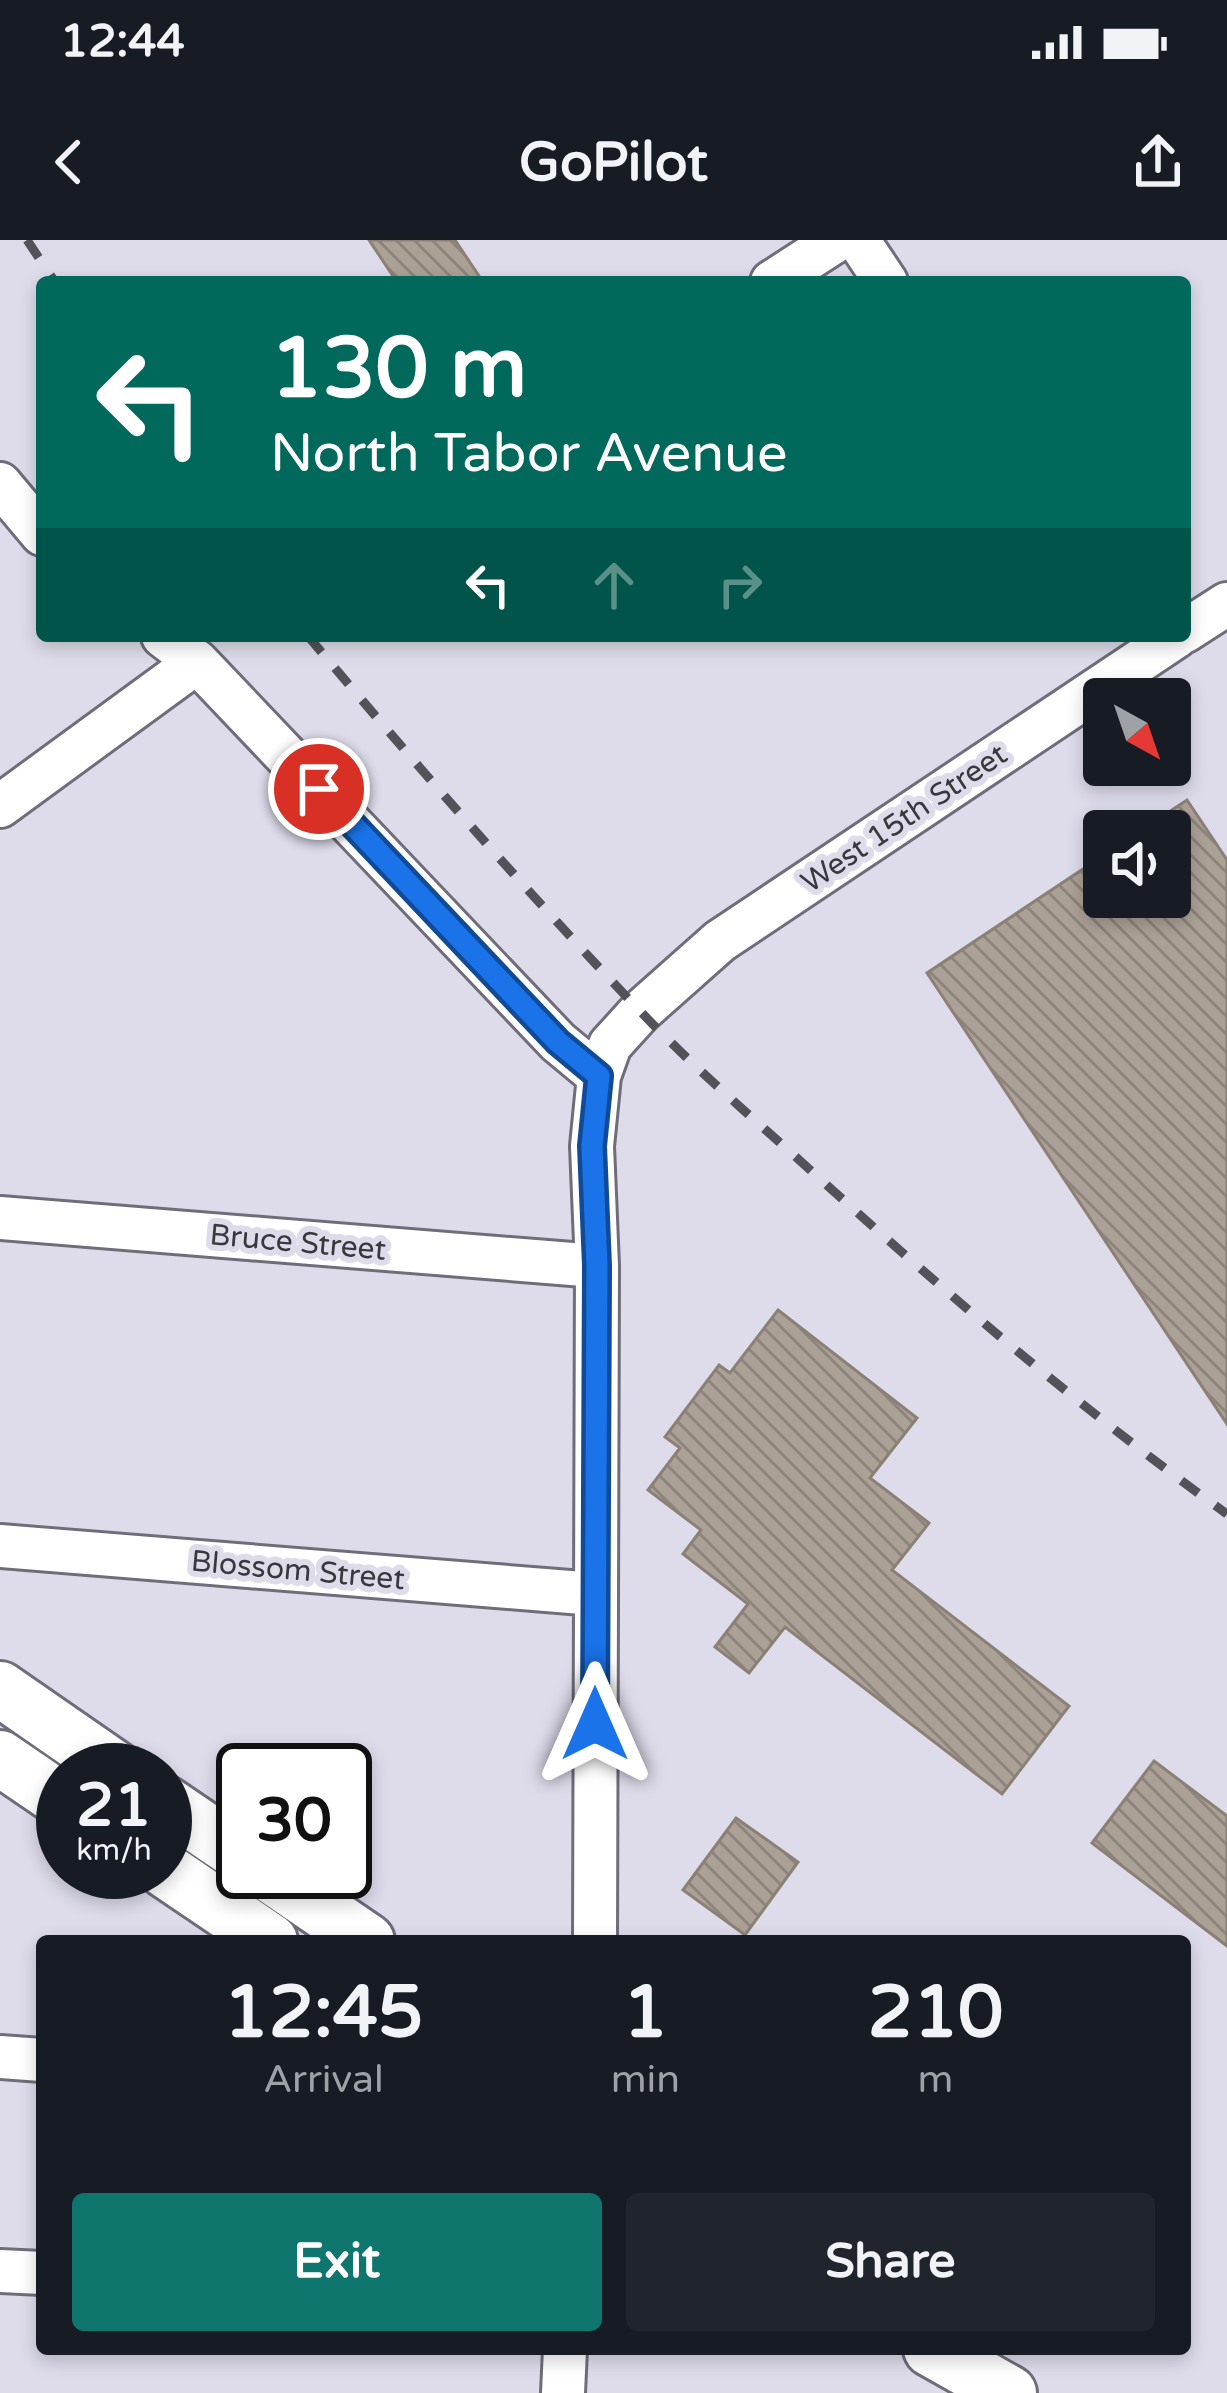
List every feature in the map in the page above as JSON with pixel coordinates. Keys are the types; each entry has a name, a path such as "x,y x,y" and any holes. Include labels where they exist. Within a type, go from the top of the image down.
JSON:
{"main road":[{"path":"0,1690 78,1743"},
{"path":"0,1758 36,1783"},
{"path":"192,1888 261,1935"},
{"path":"306,1899 358,1935"},
{"path":"942,2355 1009,2393"}],"street":[{"path":"781,276 837,240"},
{"path":"858,240 882,276"},
{"path":"0,484 36,527"},
{"path":"1191,627 1227,604"},
{"path":"0,806 180,649 558,1042 599,1076 592,1146 597,1266 595,1935"},
{"name":"West 15th Street","path":"599,1076 610,1045 720,941 1127,649"},
{"name":"Bruce Street","path":"0,1218 597,1266"},
{"name":"Blossom Street","path":"0,1546 595,1594"},
{"path":"0,2057 36,2060"},
{"path":"0,2271 36,2273"},
{"path":"563,2393 565,2355"}],"building":[{"path":"369,240 455,240 479,276 393,276"},
{"path":"1187,800 1227,860 1227,1424 927,973 1083,869 1083,918 1191,918 1191,810 1172,810"},
{"path":"778,1310 917,1418 870,1478 929,1523 892,1570 1069,1706 1002,1794 785,1627 749,1673 715,1647 748,1604 683,1554 701,1530 648,1490 680,1448 665,1437 719,1365 730,1373"},
{"path":"1154,1761 1227,1816 1227,1946 1092,1843"},
{"path":"736,1818 798,1862 745,1935 683,1890"}],"railway":[{"path":"27,240 51,276"},
{"path":"313,642 513,873 683,1054 968,1309 1121,1435 1227,1514"}],"route":[{"path":"319,789 558,1042 599,1076 592,1146 597,1266 595,1724"}]}
